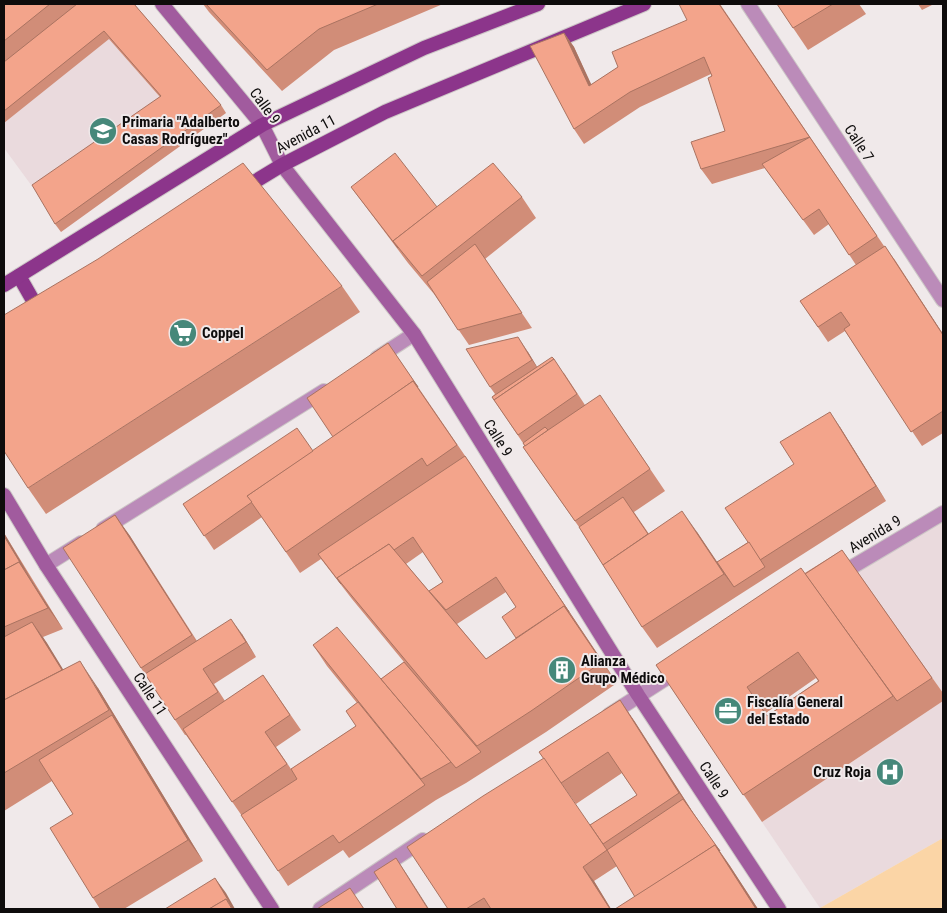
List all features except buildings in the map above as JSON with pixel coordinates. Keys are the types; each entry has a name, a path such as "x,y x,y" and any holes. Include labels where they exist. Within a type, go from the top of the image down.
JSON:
{"main road":[{"name":"Calle 9","path":"162,4 262,125 282,165 414,334 638,695 779,909"},
{"name":"Avenida 11","path":"4,285 262,125 424,48 538,4"},
{"name":"Avenida 11","path":"231,195 282,165 385,112 644,4"},
{"path":"20,276 43,308 25,320"},
{"name":"Calle 11","path":"4,495 46,565 272,909"}],"street":[{"name":"Calle 7","path":"748,4 943,300"},
{"path":"364,366 414,334"},
{"path":"46,565 339,382"},
{"name":"Avenida 9","path":"824,584 943,513"},
{"path":"597,722 689,664"},
{"path":"320,909 434,832"}],"shaded area":[{"name":"Primaria \"Adalberto Casas Rodríguez\"","path":"133,4 226,113 61,232 37,193 4,148 4,73"},
{"path":"943,520 943,693 857,571"},
{"name":"Cruz Roja","path":"943,701 943,838 820,908 762,822"},
{"path":"943,838 943,909 820,908"}],"place":[{"name":"Primaria \"Adalberto Casas Rodríguez\"","path":"103,131"},
{"name":"Coppel","path":"183,333"},
{"name":"Alianza Grupo Médico","path":"562,670"},
{"name":"Fiscalía General del Estado","path":"728,711"},
{"name":"Cruz Roja","path":"890,772"}]}
